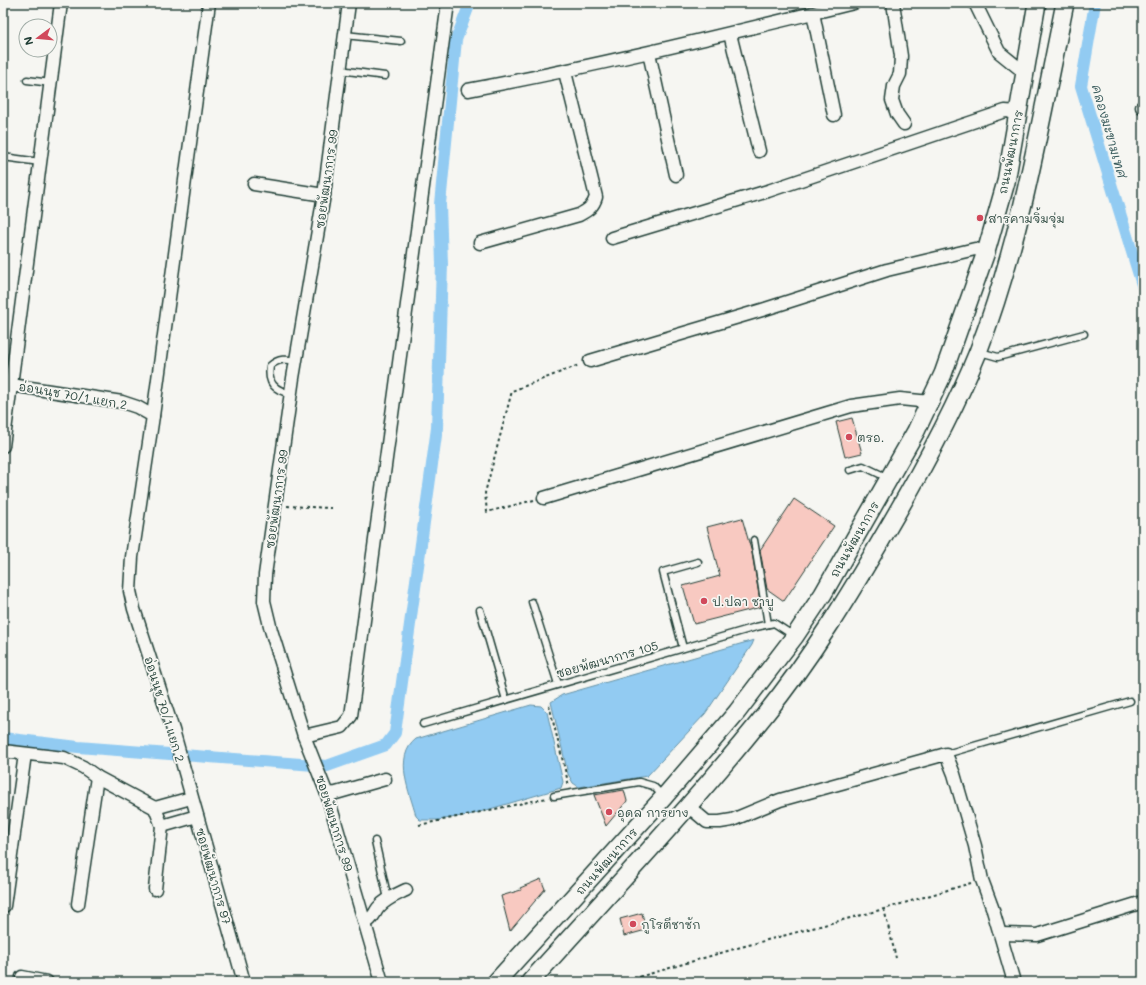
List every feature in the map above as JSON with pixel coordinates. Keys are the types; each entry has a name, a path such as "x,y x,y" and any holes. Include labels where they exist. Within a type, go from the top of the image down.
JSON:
{"main road":[{"name":"ถนนพัฒนาการ","path":"496,982 664,797 738,712 823,594 916,431 943,374 986,252 1006,182 1037,3"},
{"name":"ถนนพัฒนาการ","path":"530,982 688,806 766,714 842,608 934,449 978,352 1012,249 1043,112 1065,3"}],"street":[{"name":"อ่อนนุช 70/1 แยก 2","path":"61,3 11,385 122,402 137,407 153,416 132,557 130,591 134,609 173,730 183,771"},
{"path":"153,416 209,3"},
{"name":"ซอยพัฒนาการ 99","path":"349,3 324,195 291,394 265,575 264,601 304,736 321,774 382,982"},
{"path":"304,736 342,727 351,716 448,3"},
{"path":"468,90 565,72 730,34 854,3"},
{"path":"893,3 901,56 900,74 894,86 892,100 897,114 904,124"},
{"path":"975,3 999,52 1026,73"},
{"path":"812,13 834,116"},
{"path":"730,34 759,151"},
{"path":"649,53 676,175"},
{"path":"480,243 579,215 594,204 596,197 565,72"},
{"path":"612,238 768,191 1005,111 1018,112"},
{"path":"254,184 324,195"},
{"path":"590,361 762,310 887,270 975,250 986,252"},
{"path":"3,446 11,385"},
{"path":"544,498 851,406 900,399 930,402"},
{"path":"3,751 64,758 83,767 97,777 155,808 162,826 155,888"},
{"path":"4,906 8,842 25,754"},
{"path":"688,806 706,822 726,821 780,800 946,754 954,774 975,846 982,880 987,889 1014,982"},
{"name":"ซอยพัฒนาการ 97","path":"183,771 244,982"},
{"path":"78,904 97,777"},
{"path":"327,794 336,794 385,779"},
{"path":"155,808 191,798"},
{"path":"162,826 196,816"},
{"path":"365,923 372,919 378,908 388,899 406,890"},
{"path":"1001,934 1037,935 1143,902"},
{"path":"22,977 48,982"}],"lane":[{"path":"345,36 402,41"},
{"path":"340,70 385,76"},
{"path":"27,80 50,83"},
{"path":"3,157 40,162"},
{"path":"978,352 998,358 1084,334"},
{"path":"291,394 278,391 272,384 269,374 270,366 276,361 285,358 297,361"},
{"path":"850,470 863,466 889,478"},
{"path":"754,540 768,624 774,623 794,636"},
{"path":"683,648 663,572 698,562"},
{"path":"532,602 558,684"},
{"path":"480,610 506,700"},
{"name":"ซอยพัฒนาการ 105","path":"423,724 768,624"},
{"path":"946,754 1130,701"},
{"path":"554,796 639,782 653,786 664,797"},
{"path":"375,840 388,899"}],"path":[{"path":"544,498 487,512 485,493 512,391 590,361"},
{"path":"276,505 330,508"},
{"path":"548,705 571,793"},
{"path":"419,825 554,796"},
{"path":"622,982 741,947 884,909 982,880"},
{"path":"884,909 896,958"}],"water":[{"path":"754,640 705,714 647,776 579,787 573,783 568,774 551,702 562,695"},
{"path":"531,705 541,706 547,712 563,782 561,788 473,814 439,820 420,820 416,816 407,786 404,765 405,755 409,747 416,739"}],"building":[{"name":"ตรอ.","path":"852,418 862,453 845,457 836,422"},
{"path":"794,499 834,526 784,601 767,589 760,550"},
{"path":"742,518 752,553 761,607 694,624 683,586 720,576 707,527"},
{"name":"อุดล การยาง","path":"624,790 627,801 606,826 594,795"},
{"path":"541,879 545,889 510,931 501,896 521,890 520,888"},
{"name":"กูโรตีชาชัก","path":"642,913 646,930 624,936 620,919"}],"waterway":[{"path":"3,738 78,747 327,766 386,745 395,733 437,428 442,264 440,204 456,40 470,3"},
{"name":"คลองมะขามเทศ","path":"1095,3 1081,86 1143,288"}],"place":[{"name":"สารคามจิ้มจุ่ม","path":"980,218"},
{"name":"ตรอ.","path":"849,437"},
{"name":"ป.ปลา ชาบู","path":"704,601"},
{"name":"อุดล การยาง","path":"609,812"},
{"name":"กูโรตีชาชัก","path":"633,924"}]}
